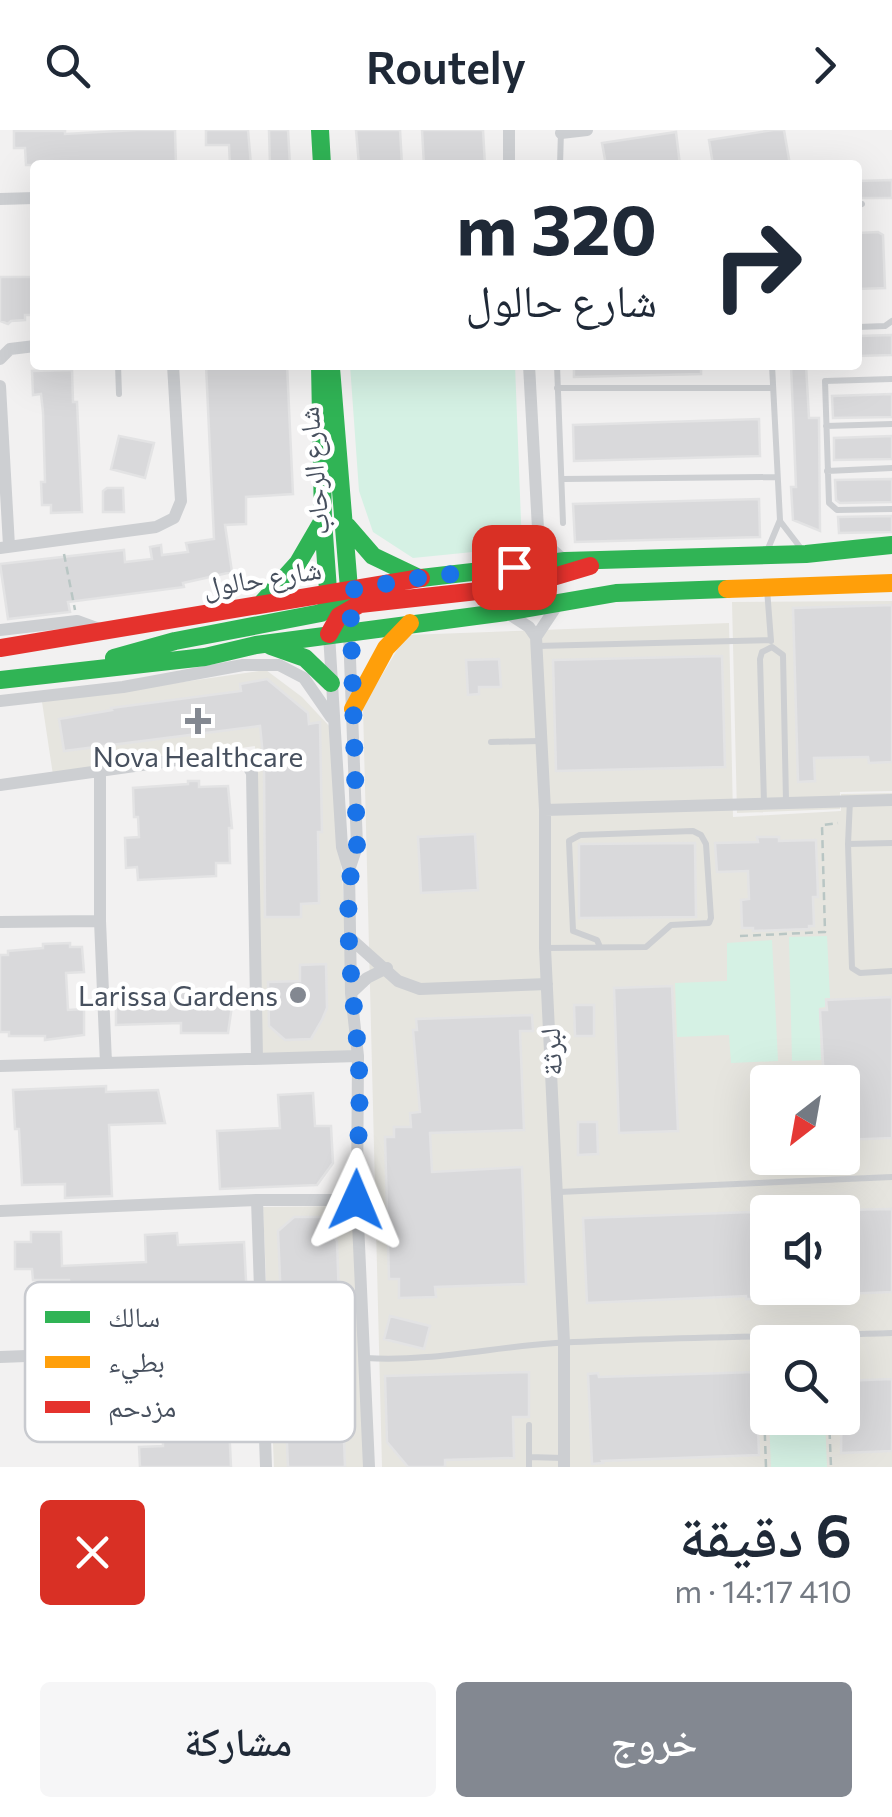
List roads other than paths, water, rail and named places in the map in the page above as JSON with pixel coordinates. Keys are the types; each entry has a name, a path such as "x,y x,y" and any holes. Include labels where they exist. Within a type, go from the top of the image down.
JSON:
{"main road":[{"path":"320,130 322,160"},
{"name":"شارع الرحاب","path":"320,370 329,634"},
{"name":"شارع الرحاب","path":"331,370 346,523 349,632"},
{"path":"260,604 298,562 323,520"},
{"path":"346,523 373,556 418,578"},
{"name":"شارع حالول","path":"0,648 260,604 350,599 418,578 565,560 806,554 892,546"},
{"path":"329,634 350,599 523,586 616,559"},
{"path":"0,680 206,657 256,645 506,612 616,593 892,581"},
{"path":"63,672 175,641 311,616 328,602"},
{"path":"353,709 386,648 410,622"},
{"path":"256,645 294,652 316,666 331,683"},
{"path":"188,674 206,657"}],"street":[{"path":"509,130 509,160"},
{"path":"561,131 588,130"},
{"path":"0,198 30,198"},
{"path":"0,359 10,349 30,347"},
{"path":"0,386 5,547 166,524 181,502 174,370"},
{"path":"529,370 538,530 549,548 565,560"},
{"path":"514,567 538,530"},
{"path":"536,642 558,604"},
{"path":"506,612 528,627 536,642"},
{"path":"0,630 77,621 101,630"},
{"name":"شارع الرحاب","path":"349,632 357,846 349,870"},
{"name":"شارع الرحاب","path":"329,634 342,847 349,870 351,993 358,1056 356,1200 369,1467"},
{"name":"لبرثة","path":"536,642 545,810 546,984 564,1343 564,1463"},
{"path":"0,701 123,687 243,665 278,665 304,678 334,722"},
{"path":"0,785 227,753 242,758 252,773 256,1059"},
{"path":"100,773 100,920 106,1063"},
{"path":"545,810 892,800"},
{"path":"0,922 100,920"},
{"path":"351,939 407,986 420,989 546,984"},
{"path":"351,993 366,978 387,968"},
{"path":"0,1066 358,1056"},
{"path":"0,1211 257,1200 356,1200"},
{"path":"257,1200 260,1282"},
{"path":"0,1358 25,1357"},
{"path":"265,1442 266,1467"}],"lane":[{"path":"560,160 561,131"},
{"path":"862,327 892,322"},
{"path":"118,370 119,394"},
{"path":"556,370 563,523"},
{"path":"765,555 780,520 772,370"},
{"path":"892,379 825,381 829,503 837,510 892,510"},
{"path":"557,388 772,388"},
{"path":"826,426 892,424"},
{"path":"827,471 892,468"},
{"path":"563,478 776,477"},
{"path":"780,520 806,554"},
{"path":"768,589 771,643 783,656 786,802"},
{"path":"536,642 771,643"},
{"path":"764,803 760,659 771,643"},
{"path":"490,742 542,741"},
{"path":"850,800 852,968 854,972 892,971"},
{"path":"545,948 600,947 649,946 666,927 709,922 706,844 702,834 685,831 571,838 568,844 573,931 597,940 600,947"},
{"path":"848,844 892,842"},
{"path":"558,1192 892,1176"},
{"path":"365,1358 437,1358 497,1347 564,1343 892,1333"},
{"path":"529,1425 529,1467"},
{"path":"529,1457 564,1463"}],"place":[{"name":"Nova Healthcare","path":"198,721"},
{"name":"Larissa Gardens","path":"298,995"}]}
